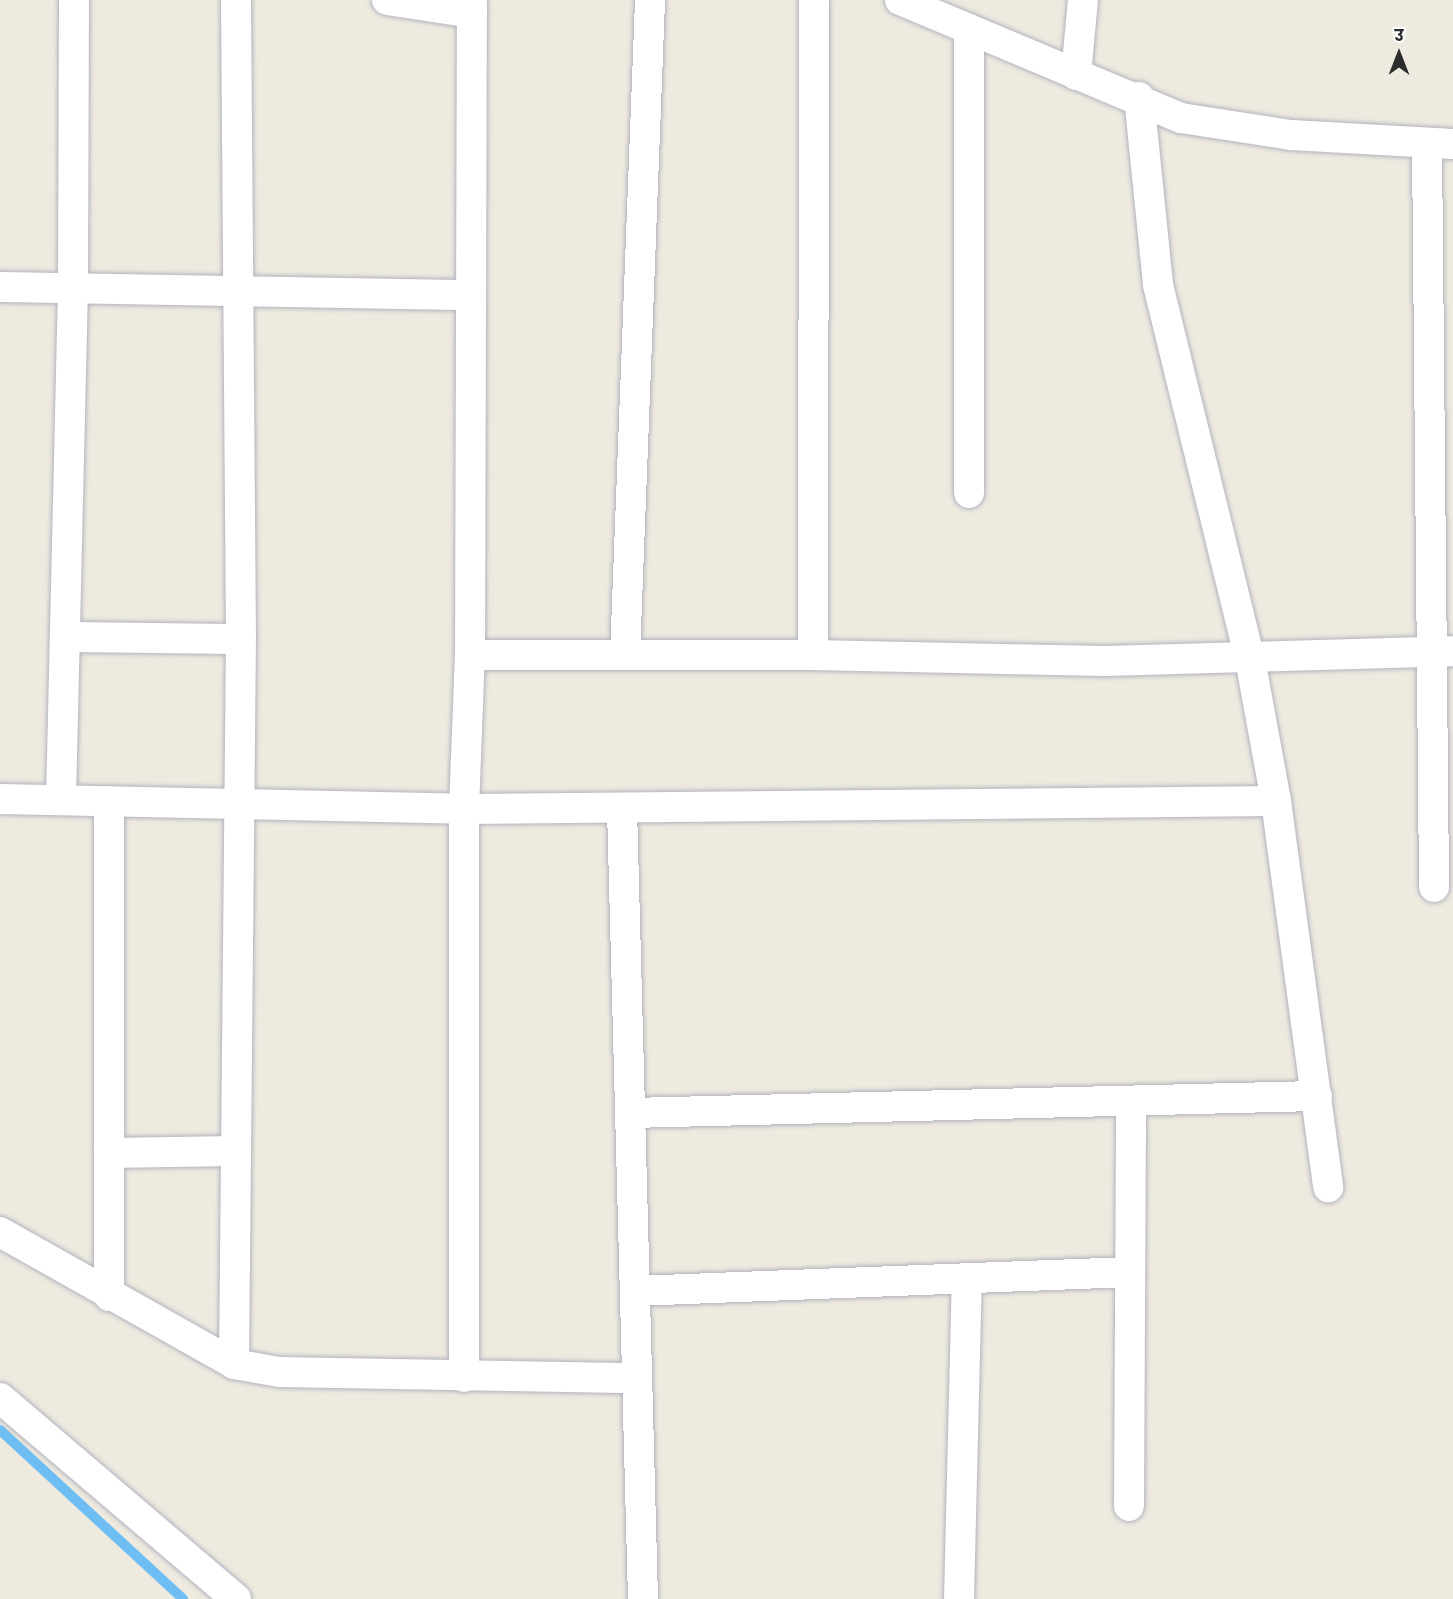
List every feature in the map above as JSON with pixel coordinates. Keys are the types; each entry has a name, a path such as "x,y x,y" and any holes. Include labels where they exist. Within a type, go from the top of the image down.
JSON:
{"street":[{"path":"62,800 73,288 74,0"},
{"path":"234,1364 241,639 241,290 236,0"},
{"path":"387,0 472,6 470,655 464,808 464,1377"},
{"path":"625,655 650,0"},
{"path":"813,655 814,0"},
{"path":"900,0 1077,75 1139,97 1181,118 1229,128 1440,144 1443,652 1434,887"},
{"path":"1077,75 1083,0"},
{"path":"969,29 969,493"},
{"path":"1139,97 1158,285 1250,659 1276,801 1328,1188"},
{"path":"0,286 471,295"},
{"path":"65,637 241,639"},
{"path":"470,655 813,655 1105,661 1250,659 1443,652"},
{"path":"0,799 464,808 1276,801"},
{"path":"109,801 109,1296"},
{"path":"622,808 643,1599"},
{"path":"630,1113 1317,1096"},
{"path":"1129,1506 1127,1272 1131,1101"},
{"path":"109,1153 235,1151"},
{"path":"0,1232 109,1296 234,1364 279,1372 464,1377 637,1378"},
{"path":"635,1291 1127,1272"},
{"path":"959,1599 967,1278"},
{"path":"0,1398 236,1599"}],"waterway":[{"path":"0,1430 183,1599"}]}
